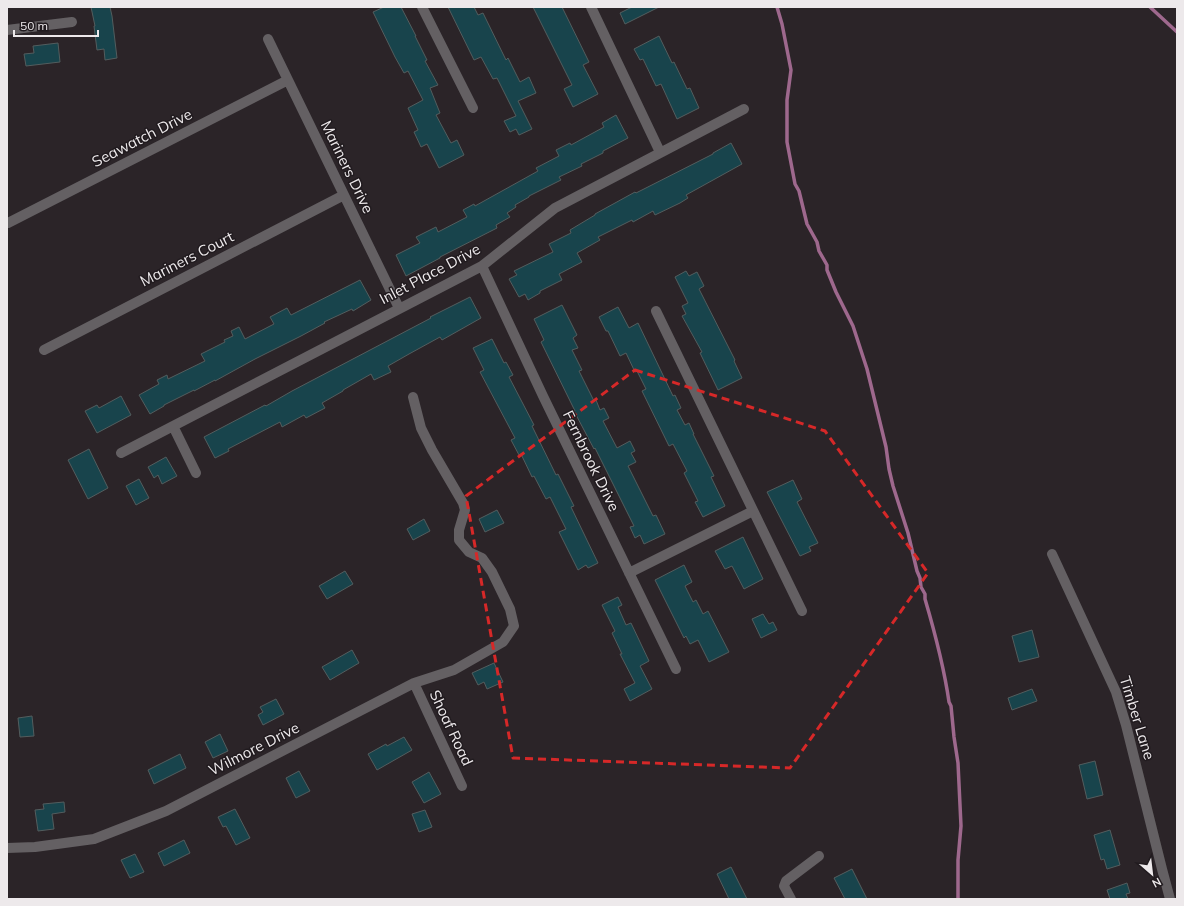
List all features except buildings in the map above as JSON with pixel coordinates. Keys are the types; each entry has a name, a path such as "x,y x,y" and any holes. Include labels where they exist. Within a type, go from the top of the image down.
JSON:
{"street":[{"path":"422,7 473,108"},
{"path":"592,7 660,152"},
{"path":"7,30 72,22"},
{"name":"Mariners Drive","path":"268,39 399,308"},
{"name":"Seawatch Drive","path":"8,223 288,80"},
{"name":"Inlet Place Drive","path":"121,453 482,266 556,208 744,109"},
{"name":"Mariners Court","path":"44,350 344,195"},
{"name":"Fernbrook Drive","path":"482,266 543,396 676,669"},
{"path":"656,311 802,611"},
{"name":"Wilmore Drive","path":"7,848 35,847 94,839 166,811 414,683 454,670 503,642 514,626 510,609 492,572 482,558 469,552 459,540 459,530 465,510 463,503 421,428 413,397"},
{"path":"173,426 196,473"},
{"path":"629,573 753,511"},
{"name":"Timber Lane","path":"1052,554 1116,692 1170,899"},
{"name":"Shoaf Road","path":"414,683 462,786"},
{"path":"791,899 784,886 786,882 819,856"}],"highlighted area":[{"path":"635,370 825,431 928,573 790,768 513,758 466,496"}],"waterway":[{"path":"777,7 791,70 787,100 787,142 795,184 799,191 807,224 817,242 819,251 827,265 827,270 836,292 853,326 867,369 886,447 893,486 908,533 921,587 925,594 945,676 951,706 958,763 961,826 958,860 958,899"},
{"path":"1150,7 1177,32"}]}
